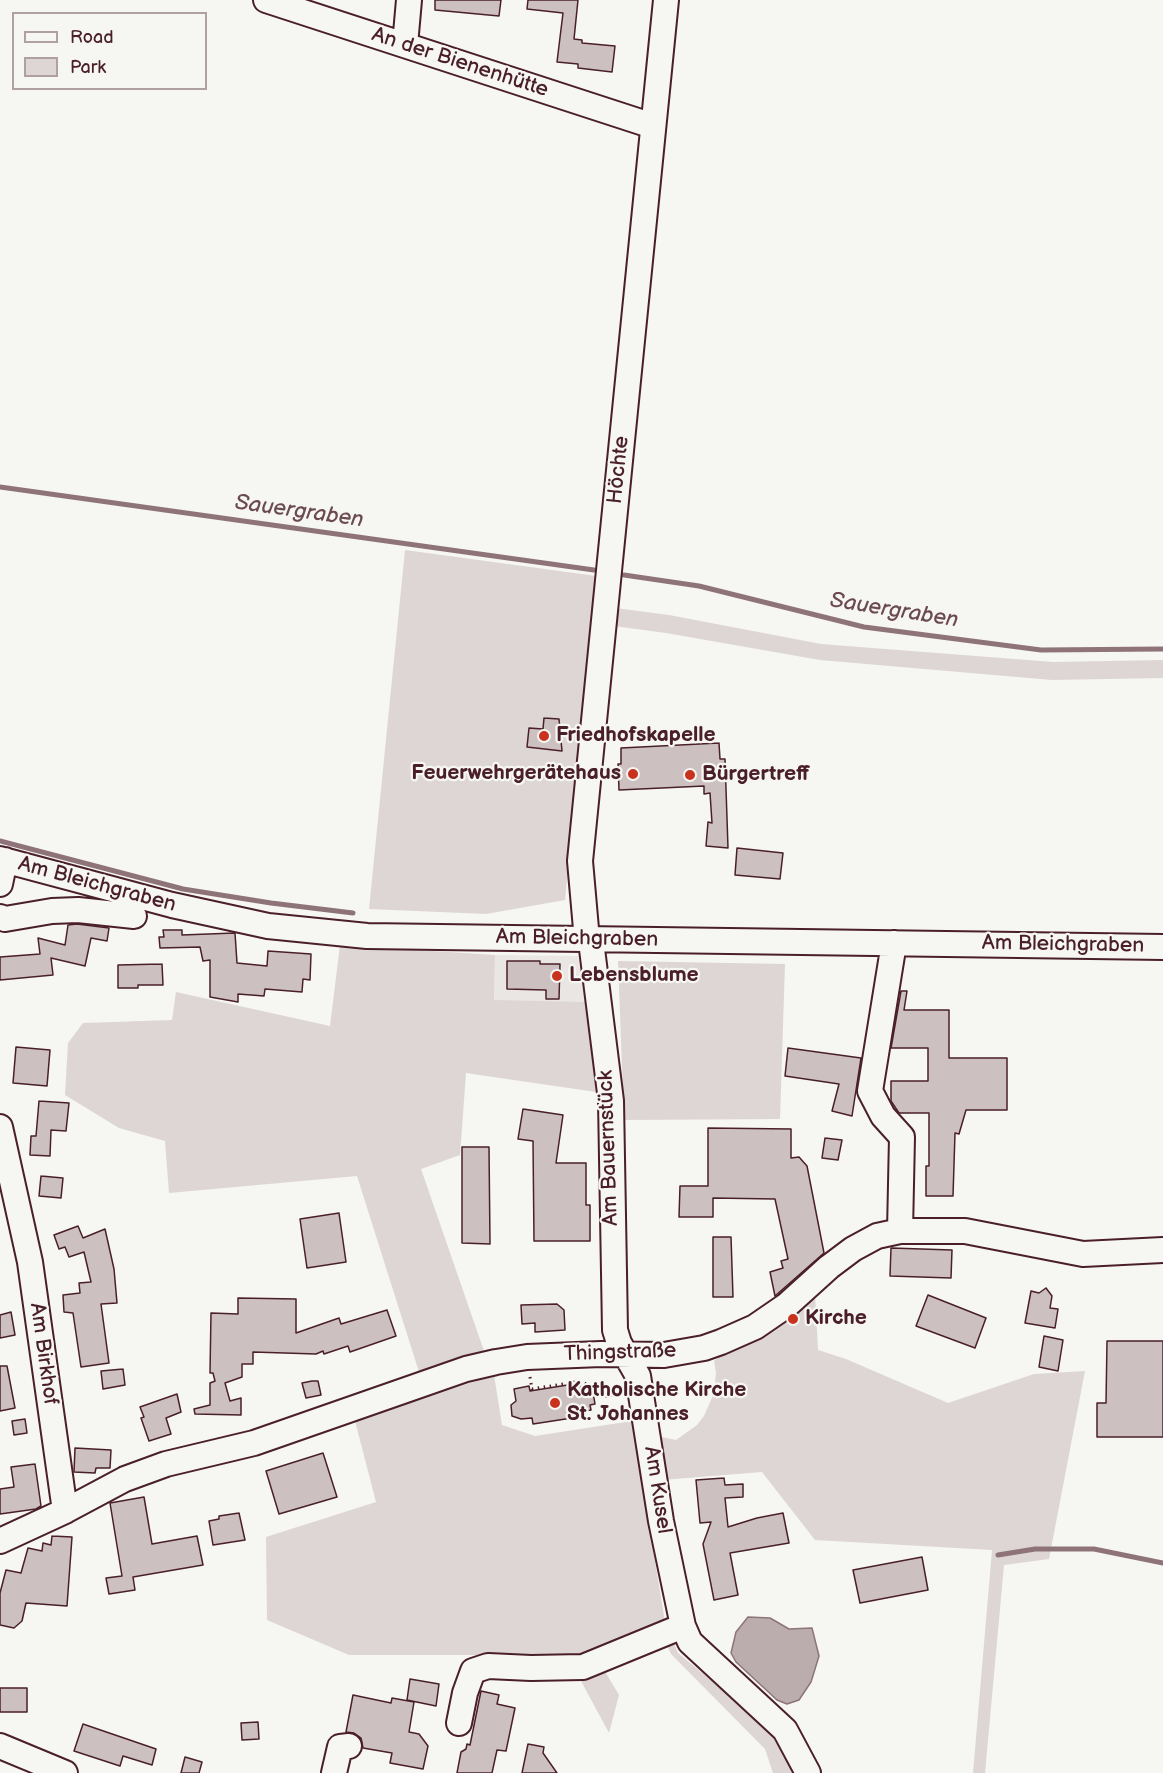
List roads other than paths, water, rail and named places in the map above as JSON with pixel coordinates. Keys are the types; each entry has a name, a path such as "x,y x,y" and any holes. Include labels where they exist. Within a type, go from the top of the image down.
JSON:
{"street":[{"name":"An der Bienenhütte","path":"266,0 653,126"},
{"path":"405,45 409,0"},
{"name":"Höchte","path":"589,939 586,929 580,861 666,0"},
{"path":"0,884 3,860"},
{"name":"Am Bleichgraben","path":"3,860 172,905 268,926 367,936 1163,947"},
{"path":"0,917 5,919 52,911 78,910 134,916"},
{"name":"Am Bauernstück","path":"589,939 611,1101 615,1330 627,1355"},
{"path":"894,943 870,1091 883,1116 902,1137 900,1231"},
{"name":"Am Birkhof","path":"0,1127 30,1262 65,1511"},
{"name":"Thingstraße","path":"65,1511 125,1479 178,1460 254,1443 466,1369 527,1357 590,1354 664,1355 704,1348 755,1328 787,1305 829,1267 853,1249 877,1236 900,1231 965,1231 1083,1254 1163,1250"},
{"name":"Am Kusel","path":"627,1355 638,1376 661,1521 683,1626 690,1642 785,1730 808,1773"},
{"path":"0,1541 65,1511"},
{"path":"459,1723 465,1693 474,1671 488,1666 531,1668 583,1666 683,1626"},
{"path":"0,1746 56,1772"},
{"path":"334,1773 340,1747 349,1746"}],"waterway":[{"name":"Sauergraben","path":"0,487 594,570"},
{"name":"Sauergraben","path":"624,575 699,586 864,627 1041,650 1163,649"},
{"path":"0,841 183,889 353,913"},
{"path":"998,1555 1035,1549 1094,1549 1163,1563"}],"place":[{"name":"Friedhofskapelle","path":"544,736"},
{"name":"Feuerwehrgerätehaus","path":"633,774"},
{"name":"Bürgertreff","path":"690,775"},
{"name":"Lebensblume","path":"557,976"},
{"name":"Kirche","path":"793,1319"},
{"name":"Katholische Kirche St. Johannes","path":"555,1403"}]}
